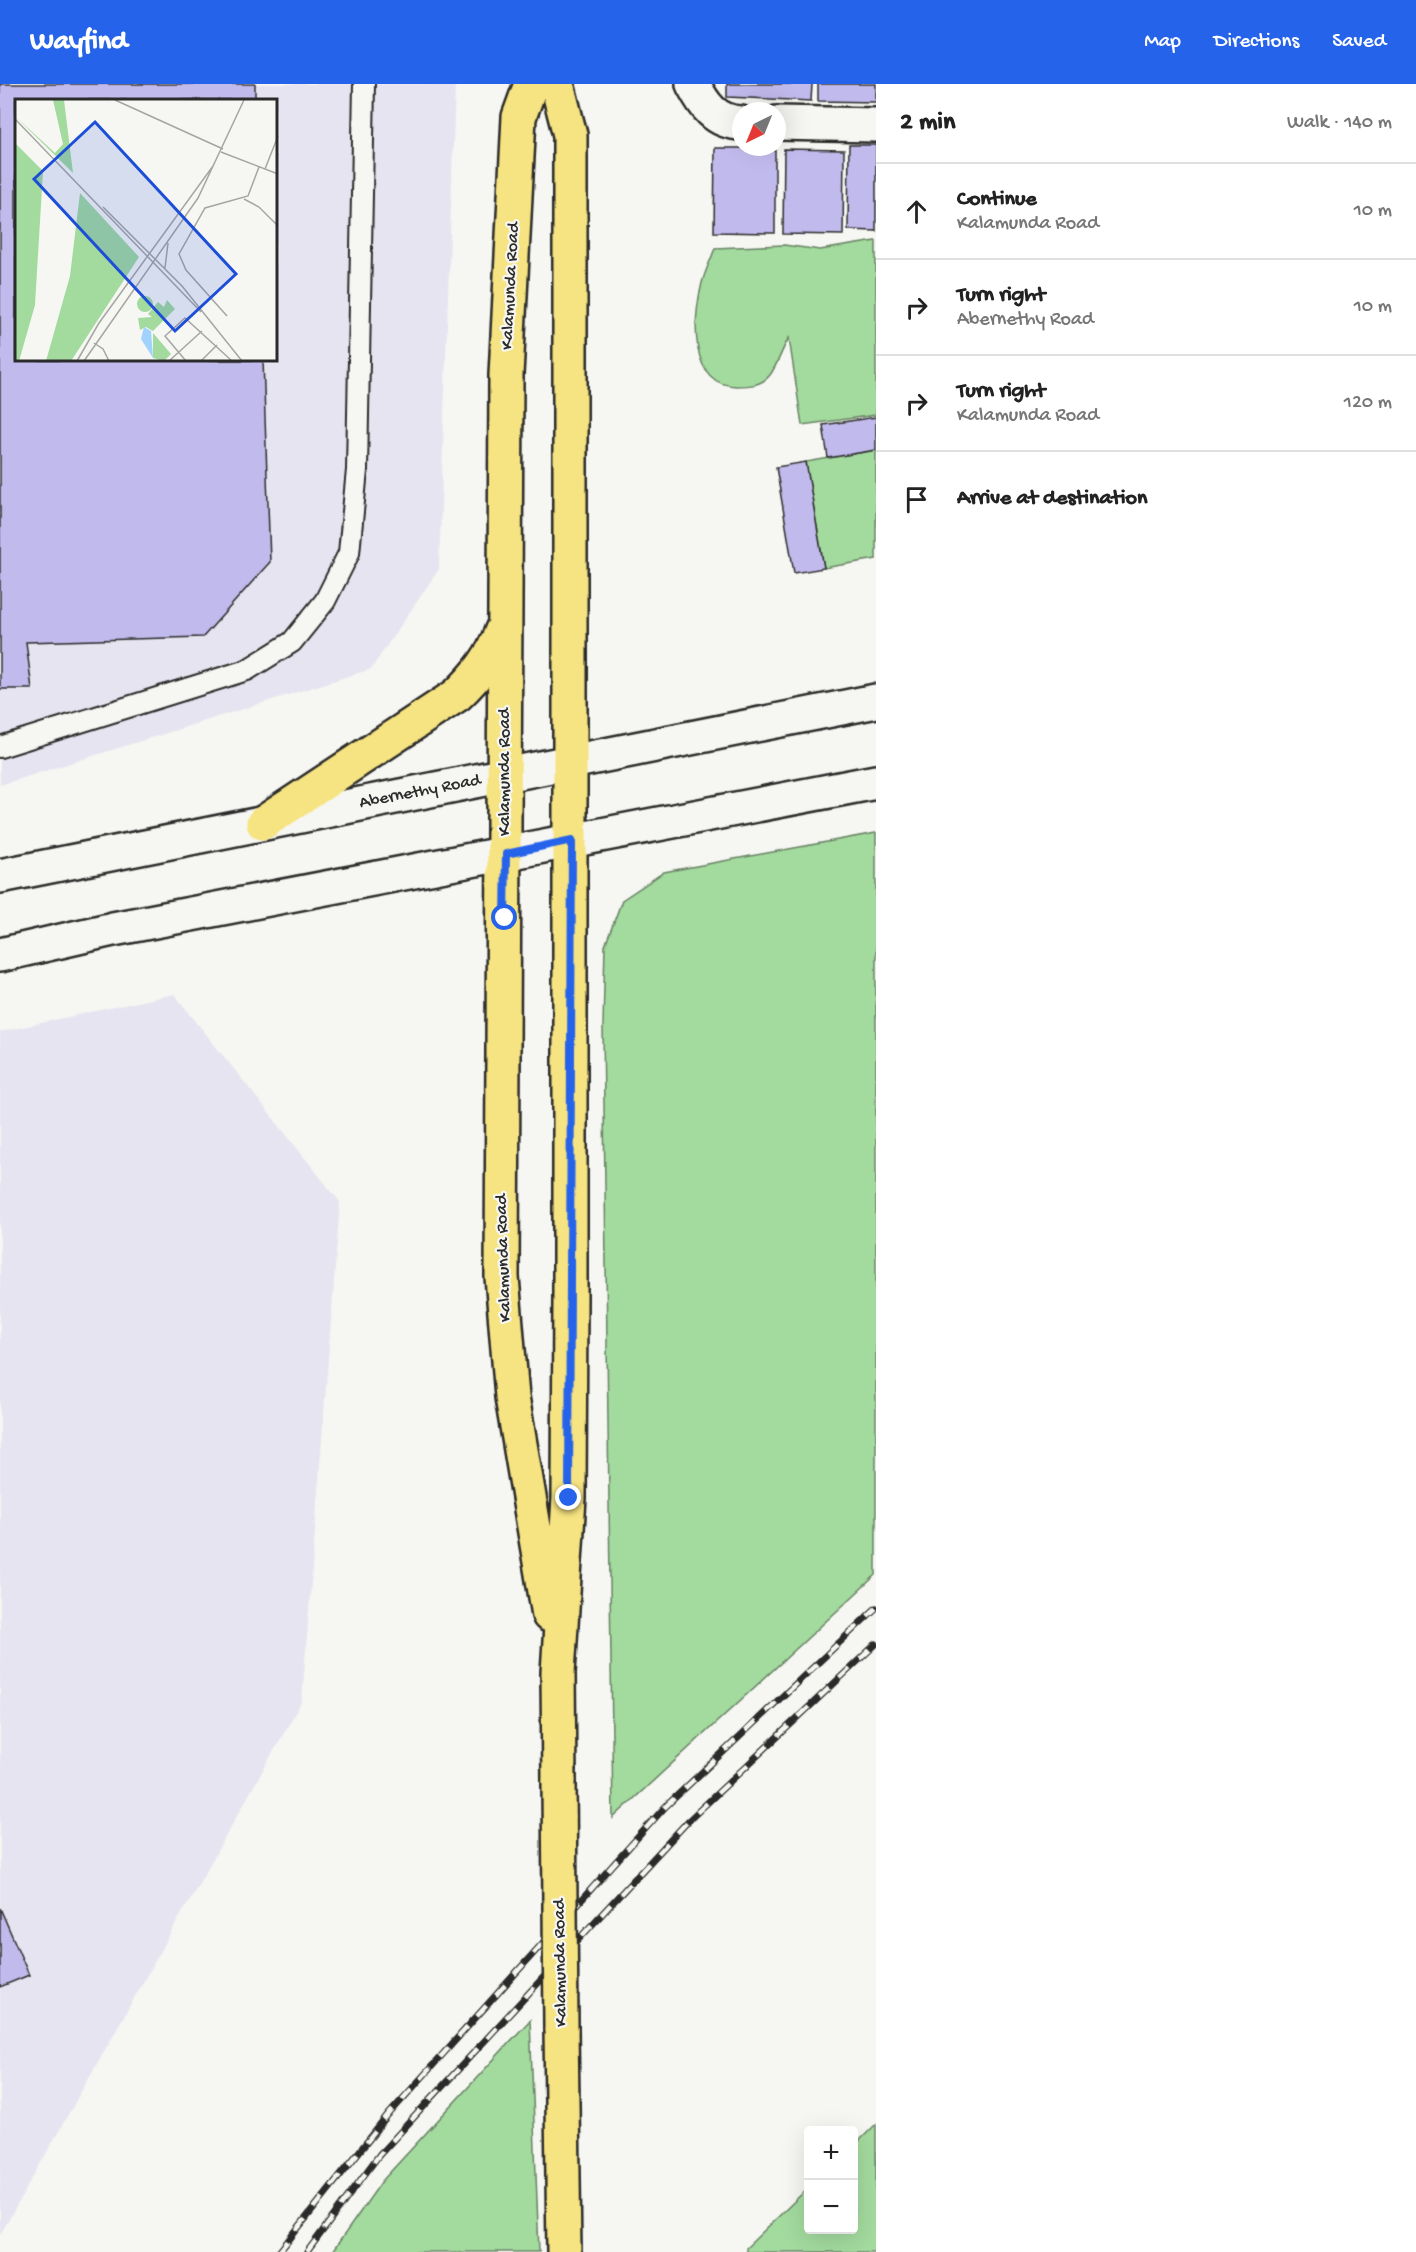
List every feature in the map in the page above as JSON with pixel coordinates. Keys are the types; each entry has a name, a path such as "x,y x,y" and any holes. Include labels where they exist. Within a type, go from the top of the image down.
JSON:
{"main road":[{"name":"Kalamunda Road","path":"531,84 519,117 506,375 506,854 502,1277 512,1397 558,1674"},
{"name":"Kalamunda Road","path":"557,84 570,135 572,967 569,1498 558,1674 564,2252"},
{"path":"693,84 705,107 727,122 732,122"},
{"path":"786,123 876,125"},
{"path":"263,823 457,695 479,674 494,651 505,621"},
{"name":"Abernethy Road","path":"0,876 876,702"},
{"path":"0,955 113,929 876,782"}],"lane":[{"path":"0,747 247,670 292,642 325,601 349,553 357,470 364,84"}],"shaded area":[{"path":"0,84 455,84 439,569 371,669 0,785"},
{"path":"174,994 340,1202 302,1701 0,2235 0,1032"}],"green space":[{"path":"876,241 876,415 802,425 789,338 770,375 759,383 736,386 720,383 709,374 702,362 696,330 702,283 715,248 784,245 820,250"},
{"path":"876,450 876,559 824,568 806,462"},
{"path":"876,833 876,1575 613,1818 603,1026 605,946 622,900 664,872"},
{"path":"530,2020 539,2252 332,2252 382,2181"},
{"path":"876,2124 876,2252 746,2252 746,2248 804,2192 804,2234 858,2234 858,2142"}],"building":[{"path":"0,84 255,84 255,99 15,99 15,362 263,362 270,562 203,637 26,642 32,689 0,689"},
{"path":"727,84 812,84 811,101 727,97"},
{"path":"818,84 876,84 876,102 818,101"},
{"path":"849,145 876,145 876,231 848,230"},
{"path":"715,148 732,148 732,156 775,156 775,233 714,232"},
{"path":"786,149 844,150 843,235 783,234 784,156 786,156"},
{"path":"876,417 876,450 828,458 823,425"},
{"path":"806,462 824,568 794,573 776,467"},
{"path":"0,1908 29,1975 0,1987"}],"railway":[{"path":"279,2252 390,2113 665,1807 876,1608"},
{"path":"307,2252 379,2155 689,1820 876,1644"}],"route":[{"path":"505,918 506,854 572,840 569,1498"}]}
